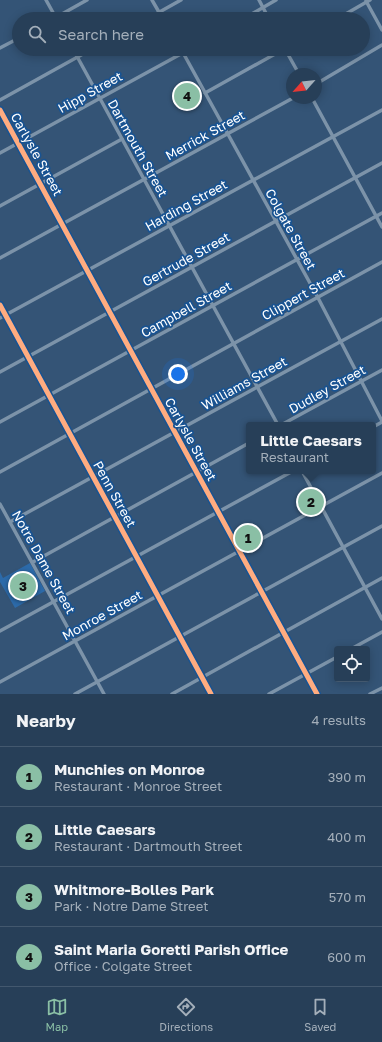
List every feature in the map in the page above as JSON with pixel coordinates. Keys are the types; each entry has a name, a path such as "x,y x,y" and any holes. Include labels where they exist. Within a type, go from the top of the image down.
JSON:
{"street":[{"path":"46,0 51,12"},
{"path":"66,12 87,0"},
{"path":"152,0 159,12 181,0"},
{"path":"259,0 265,12"},
{"path":"256,12 276,0"},
{"path":"349,12 368,1 382,30"},
{"path":"0,48 12,42"},
{"path":"370,52 382,45"},
{"name":"Hipp Street","path":"0,153 173,56"},
{"name":"Colgate Street","path":"185,56 318,298 382,421"},
{"path":"205,93 272,56"},
{"path":"289,56 296,68"},
{"path":"322,80 363,56"},
{"path":"0,100 77,57"},
{"name":"Dartmouth Street","path":"77,57 276,422"},
{"name":"Merrick Street","path":"0,258 286,102"},
{"path":"315,104 382,227"},
{"name":"Carlysle Street","path":"0,110 317,694"},
{"name":"Harding Street","path":"0,318 382,110"},
{"path":"0,206 122,139"},
{"name":"Gertrude Street","path":"0,372 382,163"},
{"name":"Campbell Street","path":"0,422 382,213"},
{"name":"Clippert Street","path":"0,472 382,262"},
{"name":"Penn Street","path":"0,305 211,694"},
{"name":"Williams Street","path":"10,522 382,319"},
{"name":"Dudley Street","path":"286,422 382,370"},
{"path":"32,562 246,445"},
{"name":"Monroe Street","path":"0,682 382,473"},
{"path":"0,631 288,474"},
{"path":"304,474 382,619"},
{"name":"Notre Dame Street","path":"0,504 104,694"},
{"path":"75,694 382,526"},
{"path":"172,694 382,578"},
{"path":"356,646 382,632"},
{"path":"269,694 334,659"},
{"path":"370,694 382,688"}],"shaded area":[{"path":"30,563 45,591 15,608 0,582 0,572 3,578"}],"cycle path":[{"path":"0,110 317,694"},
{"path":"0,305 211,694"}],"place":[{"name":"Saint Maria Goretti Parish Office","path":"187,96"},
{"name":"Little Caesars","path":"311,502"},
{"name":"Munchies on Monroe","path":"248,538"},
{"name":"Whitmore-Bolles Park","path":"23,586"}]}
